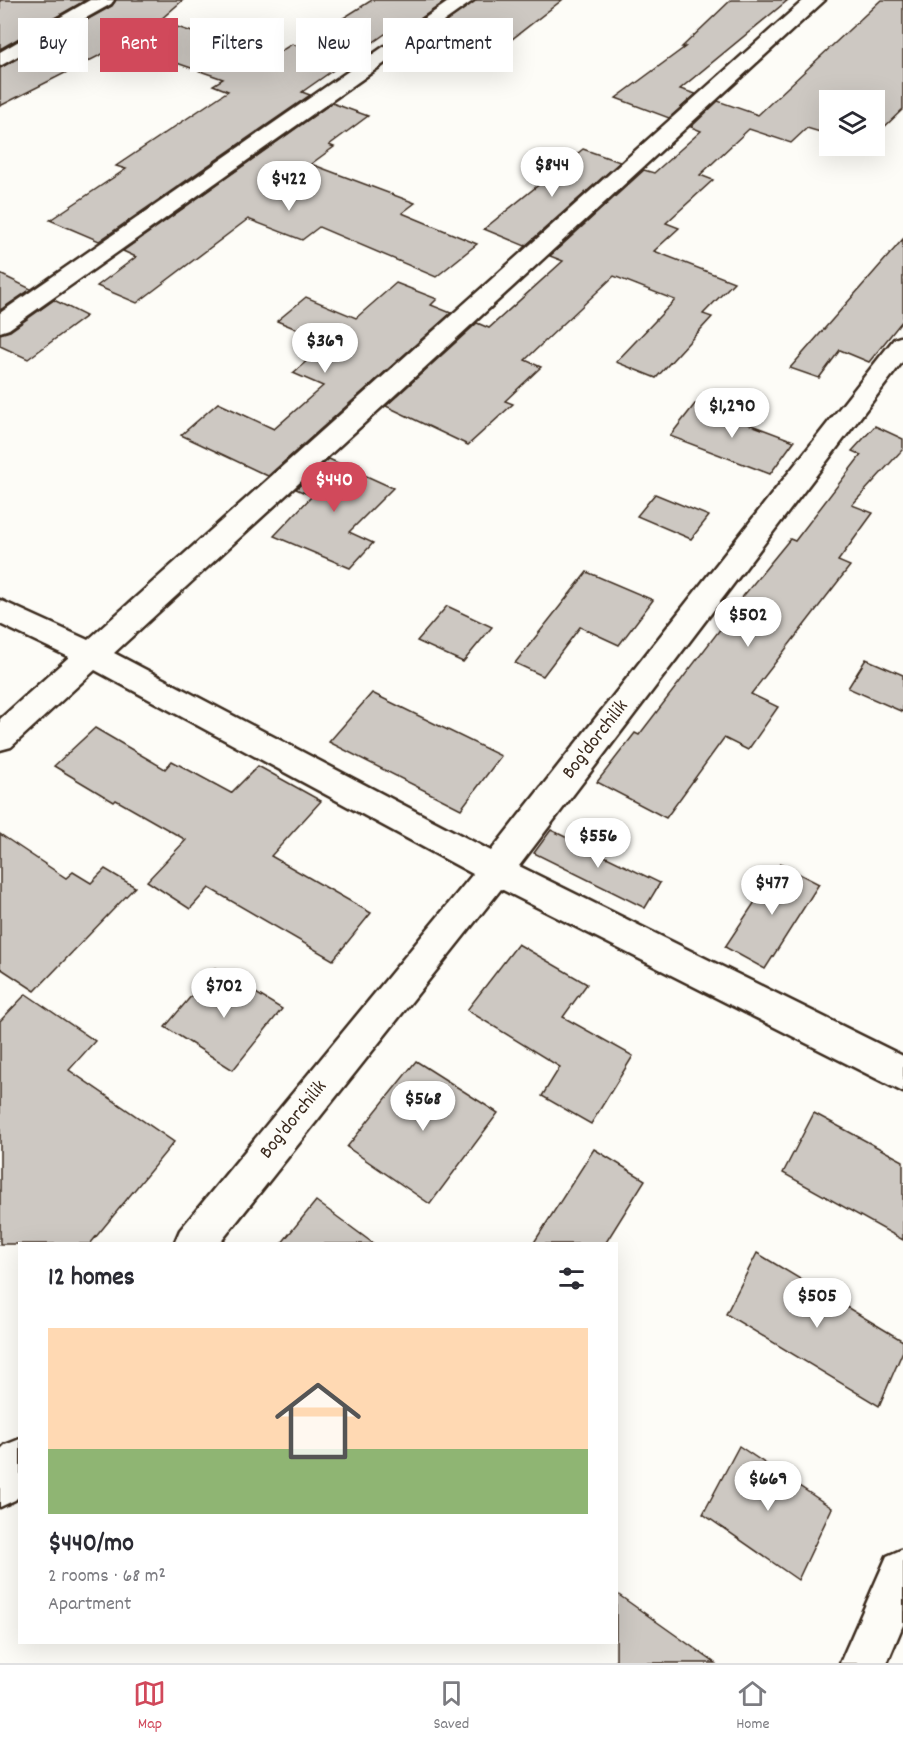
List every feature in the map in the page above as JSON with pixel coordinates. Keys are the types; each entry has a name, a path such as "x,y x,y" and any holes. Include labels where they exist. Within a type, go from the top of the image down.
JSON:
{"street":[{"path":"0,60 104,0"},
{"path":"0,324 464,0"},
{"path":"0,738 815,0"},
{"name":"Bog'dorchilik","path":"196,1242 496,870 903,344"},
{"path":"0,611 92,655 496,870 903,1075"},
{"path":"0,1485 18,1462"},
{"path":"862,1663 903,1572"}],"building":[{"path":"0,0 86,0 54,18 18,18 18,39 0,49"},
{"path":"116,0 183,0 162,18 100,18 100,55 88,61 88,19 112,6"},
{"path":"372,0 447,0 421,18 383,18 383,35 371,44 371,18 343,18"},
{"path":"476,0 562,0 513,38 513,18 451,18"},
{"path":"731,0 788,0 680,89 696,94 669,118 616,98 685,47 682,47"},
{"path":"881,0 903,0 903,109 885,126 885,90 819,90 819,132 807,128 791,143 749,129 700,175 713,180 666,223 679,228 654,251 734,282 703,314 712,317 656,378 616,362 675,300 614,276 525,360 541,367 505,401 513,404 468,445 386,406 477,323 489,328 563,261 550,256 644,170 654,173 701,131 691,127 718,101 758,115"},
{"path":"178,27 190,31 190,68 178,63"},
{"path":"292,44 296,45 296,72 331,72 302,92 310,95 99,241 50,220 126,169 116,166 228,91 213,85 223,79 203,72 284,72 284,49"},
{"path":"18,58 18,72 67,72 0,106 0,68"},
{"path":"332,103 368,116 329,145 334,147 311,164 415,203 402,213 477,244 436,277 319,227 302,240 248,219 137,303 97,286 136,257 123,251"},
{"path":"583,149 620,162 525,246 484,229"},
{"path":"903,239 903,320 869,362 840,350 819,378 790,368"},
{"path":"0,274 31,289 0,310"},
{"path":"396,283 437,299 431,305 451,313 268,476 181,435 218,403 274,429 323,386 293,373 328,342 277,321 306,297 356,318"},
{"path":"54,300 86,316 28,359 0,346 0,334 10,331"},
{"path":"695,404 794,441 770,474 670,436"},
{"path":"875,426 903,439 903,449 852,505 873,513 838,561 850,566 751,694 778,707 748,750 724,738 666,818 597,782 635,733 639,735 725,623 722,622 790,539 795,541 861,455 852,451"},
{"path":"329,459 393,488 349,532 373,543 350,568 274,536 312,496 296,489"},
{"path":"655,494 709,516 691,539 637,516"},
{"path":"587,572 653,600 619,645 580,627 543,676 515,663"},
{"path":"447,606 492,627 463,662 417,641"},
{"path":"866,659 903,675 903,712 848,688"},
{"path":"372,693 501,756 461,809 329,742"},
{"path":"95,728 165,769 172,761 231,793 258,766 321,801 271,856 371,913 333,960 209,888 190,909 147,881 186,840 116,800 114,802 54,766"},
{"path":"551,830 660,883 645,908 534,853"},
{"path":"0,834 66,878 73,872 91,883 105,869 135,887 35,991 0,968"},
{"path":"780,864 819,884 765,969 725,947"},
{"path":"518,944 587,984 563,1017 633,1056 591,1124 542,1096 560,1067 467,1010"},
{"path":"215,968 282,1009 233,1070 165,1027"},
{"path":"26,994 95,1041 69,1070 174,1142 92,1242 0,1244 0,1021"},
{"path":"416,1061 498,1113 430,1204 347,1147"},
{"path":"814,1113 903,1161 903,1240 783,1173"},
{"path":"594,1149 645,1180 606,1242 534,1242"},
{"path":"316,1201 371,1242 283,1242"},
{"path":"757,1253 903,1341 903,1351 879,1406 726,1314"},
{"path":"739,1446 832,1508 798,1580 703,1514"},
{"path":"618,1594 715,1663 616,1663"}]}
